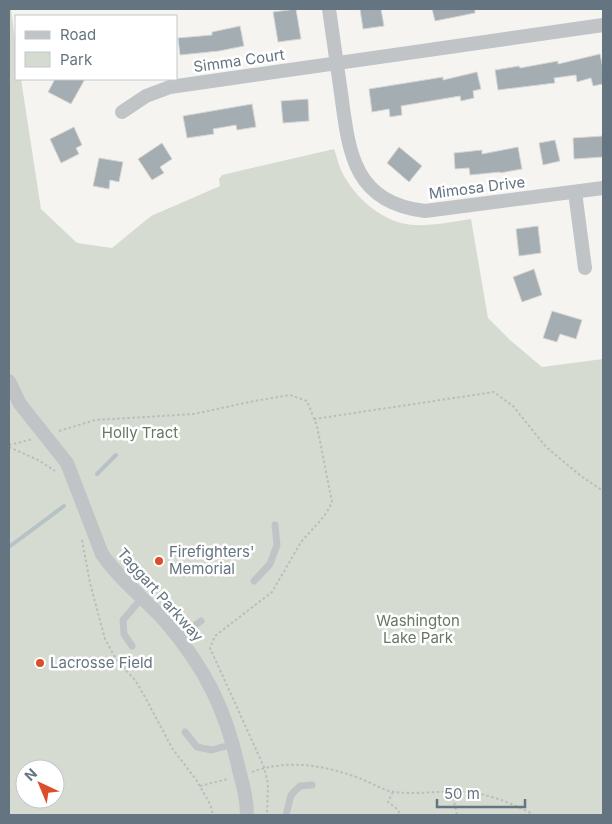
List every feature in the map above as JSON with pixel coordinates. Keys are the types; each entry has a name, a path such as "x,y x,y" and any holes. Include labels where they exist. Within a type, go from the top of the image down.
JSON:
{"street":[{"name":"Mimosa Drive","path":"329,9 346,134 360,176 372,189 397,205 416,210 435,211 603,188"},
{"path":"337,64 603,25"},
{"name":"Simma Court","path":"122,112 146,96 170,87 337,64"},
{"path":"575,192 585,268"},
{"name":"Taggart Parkway","path":"9,381 20,404 66,463 102,554 110,566 178,637 205,674 222,711 234,744 248,815"}],"lane":[{"path":"254,581 270,564 277,545 275,525"},
{"path":"132,646 124,634 123,620 142,598"},
{"path":"178,637 201,621"},
{"path":"186,732 196,747 212,750 234,744"},
{"path":"286,815 291,795 300,786 312,785"}],"path":[{"path":"314,419 494,392 513,406 546,447 580,476 603,491"},
{"path":"51,433 95,420 194,414 290,395 307,401 317,426 332,502 320,521 301,542 272,592 215,636 210,648 264,767 268,784 267,815"},
{"path":"9,445 35,438"},
{"path":"264,767 294,763 318,766 357,777 393,792 466,792 487,796 534,815"},
{"path":"393,792 388,802 401,815"},
{"path":"452,792 457,815"}],"green space":[{"name":"Washington Lake Park","path":"9,9 11,9 15,39 15,80 21,80 41,209 77,243 112,248 151,216 220,186 219,179 222,175 334,149 342,171 355,192 363,201 382,215 392,220 413,225 471,219 488,318 510,340 542,367 603,359 603,815 9,815"}],"building":[{"path":"296,9 301,39 278,42 273,12"},
{"path":"360,9 381,9 384,26 363,29"},
{"path":"432,9 475,9 475,13 435,21"},
{"path":"240,26 244,46 180,55 178,38 212,35 212,32"},
{"path":"600,54 603,68 603,84 593,86 591,78 577,82 576,75 554,78 555,83 498,90 495,70 519,66 520,68 558,61 558,64"},
{"path":"477,72 481,89 473,91 474,98 461,101 460,96 401,106 402,115 390,117 389,109 372,112 369,89 443,77 443,80"},
{"path":"54,80 84,80 71,104 48,92"},
{"path":"308,99 309,121 283,123 281,101"},
{"path":"252,104 256,127 237,130 236,125 213,129 214,134 187,138 183,116"},
{"path":"74,127 82,145 76,148 79,154 61,163 50,139"},
{"path":"603,136 603,157 574,159 573,138"},
{"path":"555,140 560,161 543,165 539,143"},
{"path":"162,143 172,159 160,167 164,173 152,180 138,159"},
{"path":"399,147 422,166 409,182 387,163"},
{"path":"518,147 522,169 470,175 469,168 455,169 454,153 482,150 482,154"},
{"path":"99,158 123,162 119,182 110,180 109,189 93,186"},
{"path":"538,226 541,253 519,256 516,229"},
{"path":"534,269 542,295 522,302 513,277"},
{"path":"552,311 582,320 576,339 560,334 557,342 543,338"}],"waterway":[{"path":"97,474 116,455"},
{"path":"9,547 64,506"}],"place":[{"name":"Firefighters' Memorial","path":"159,561"},
{"name":"Lacrosse Field","path":"40,663"}],"park label":[{"name":"Holly Tract","path":"140,433"}]}
